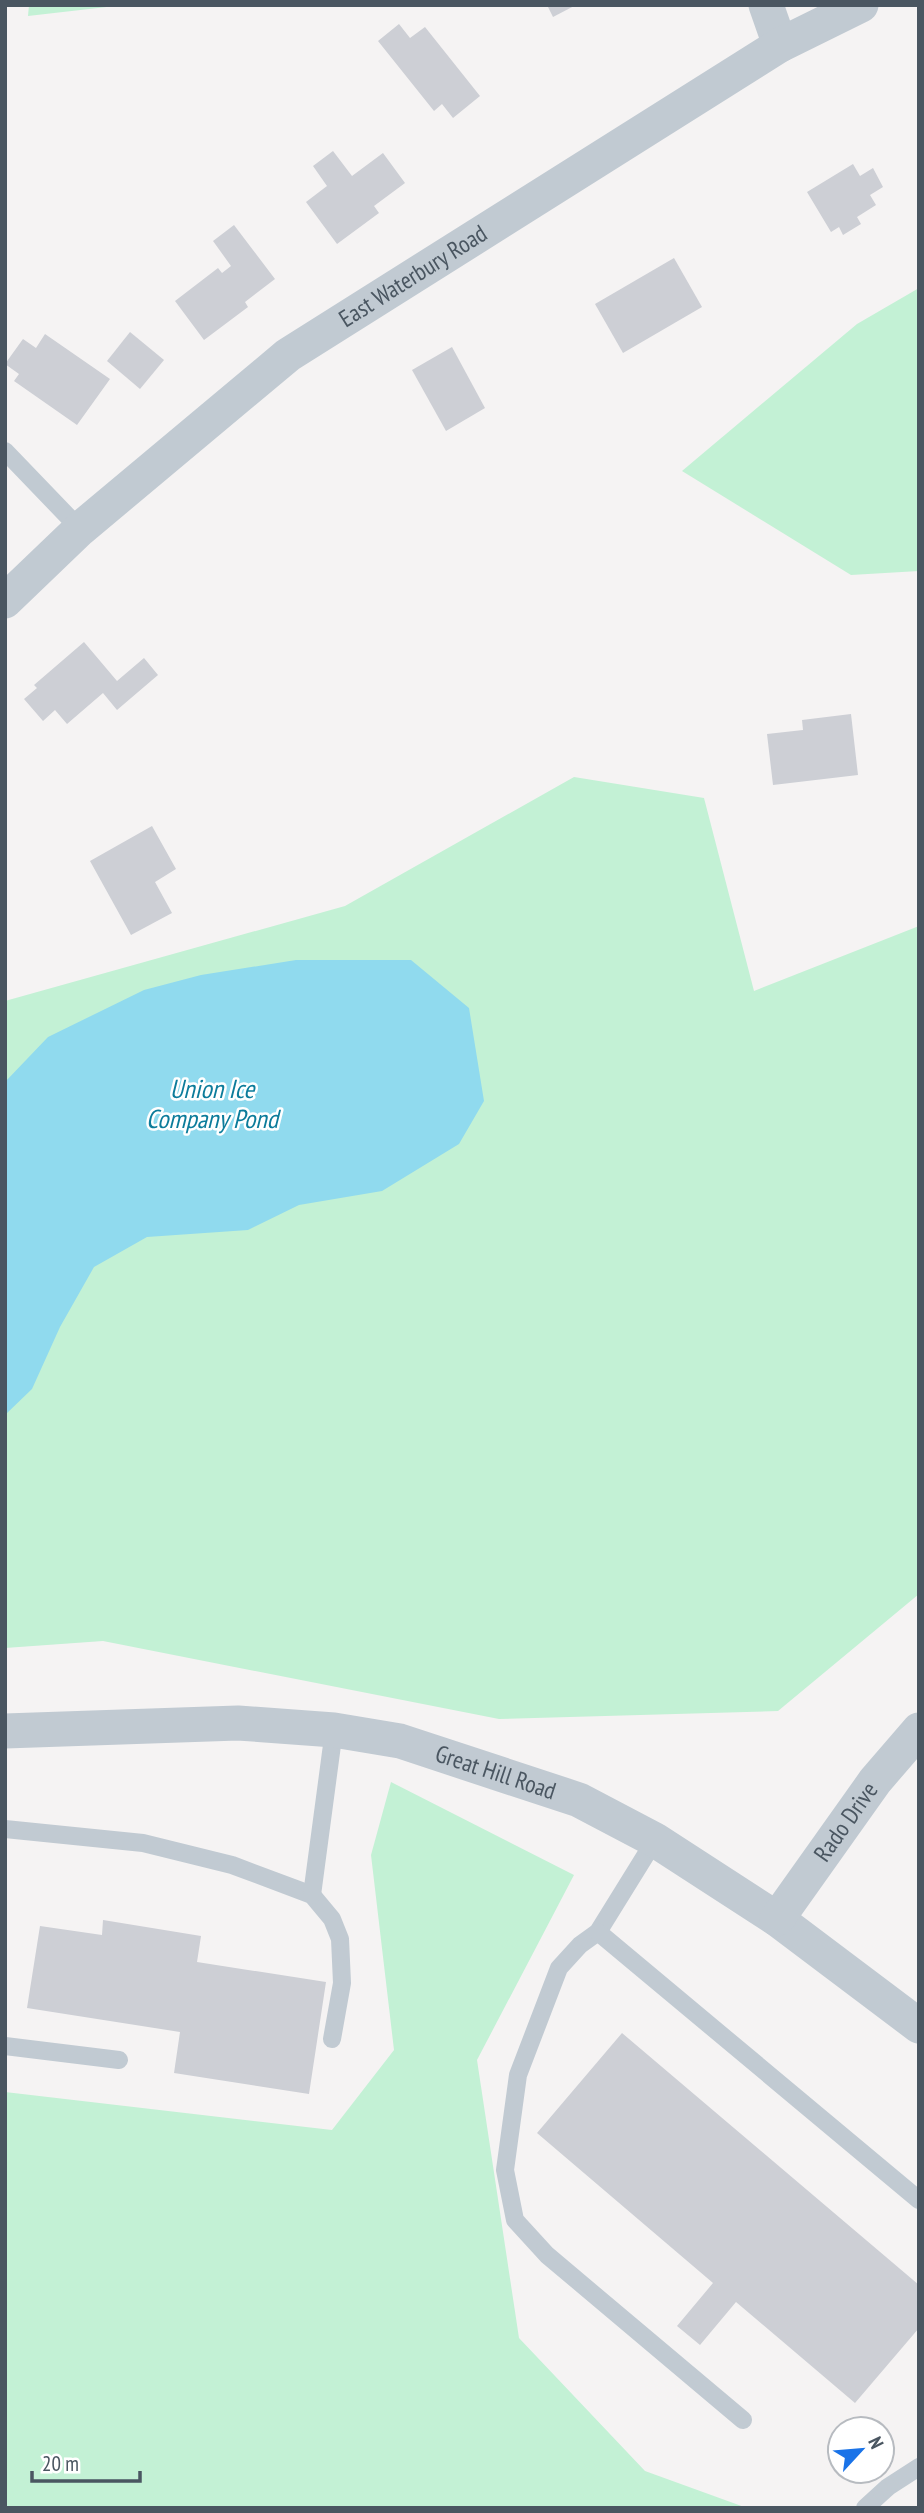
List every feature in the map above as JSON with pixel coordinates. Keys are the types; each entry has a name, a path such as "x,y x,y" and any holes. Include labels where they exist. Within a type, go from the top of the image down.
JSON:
{"street":[{"path":"766,5 780,46"},
{"name":"East Waterbury Road","path":"5,601 80,529 288,355 780,46 861,5"},
{"name":"Great Hill Road","path":"5,1731 238,1723 334,1730 400,1741 579,1800 655,1840 777,1919 919,2026"},
{"name":"Rado Drive","path":"777,1919 875,1781 919,1730"}],"lane":[{"path":"5,451 80,529"},
{"path":"312,1895 334,1730"},
{"path":"5,1829 143,1843 232,1865 312,1895 331,1919 340,1938 342,1983 332,2039"},
{"path":"655,1840 598,1932 580,1945 559,1968 518,2075 505,2170 515,2220 547,2255 743,2420"},
{"path":"598,1932 919,2200"},
{"path":"5,2046 119,2060"},
{"path":"865,2508 888,2487 919,2467"}],"green space":[{"path":"29,5 124,5 28,16"},
{"path":"919,288 919,571 851,575 682,471 857,324"},
{"path":"574,777 704,798 754,991 919,926 919,1594 778,1711 499,1719 103,1641 5,1648 5,1001 345,906"},
{"path":"391,1782 574,1875 477,2060 519,2338 645,2471 747,2508 5,2508 5,2092 332,2130 394,2050 371,1855"}],"water":[{"name":"Union Ice Company Pond","path":"296,960 411,960 469,1008 484,1101 459,1144 382,1191 299,1205 248,1230 147,1237 94,1267 60,1327 32,1389 5,1415 5,1082 48,1037 144,990 201,975"}],"building":[{"path":"547,5 576,5 553,17"},
{"path":"399,24 410,38 425,27 480,96 453,118 442,104 434,111 378,41"},
{"path":"333,151 352,176 383,153 405,183 374,206 379,213 337,244 306,202 327,186 313,166"},
{"path":"853,164 860,176 873,168 883,187 870,195 876,205 857,217 861,224 843,235 839,227 831,232 807,192"},
{"path":"234,225 275,279 245,302 248,307 204,340 175,301 218,268 222,273 231,266 213,241"},
{"path":"674,258 702,307 623,353 595,304"},
{"path":"130,332 164,360 140,389 107,361"},
{"path":"45,334 110,379 77,425 14,381 19,374 5,364 23,339 36,348"},
{"path":"452,347 485,408 446,431 412,370"},
{"path":"84,642 117,681 144,658 158,675 117,710 103,693 67,724 55,710 43,721 24,699 37,688 34,685"},
{"path":"851,714 858,775 773,785 767,734 803,730 802,720"},
{"path":"152,826 176,869 155,882 172,913 131,935 90,861"},
{"path":"103,1920 201,1936 197,1962 326,1982 309,2094 174,2073 180,2032 27,2008 40,1926 102,1935"},
{"path":"622,2033 919,2285 919,2328 855,2403 736,2302 700,2345 677,2326 713,2283 537,2133"}]}
